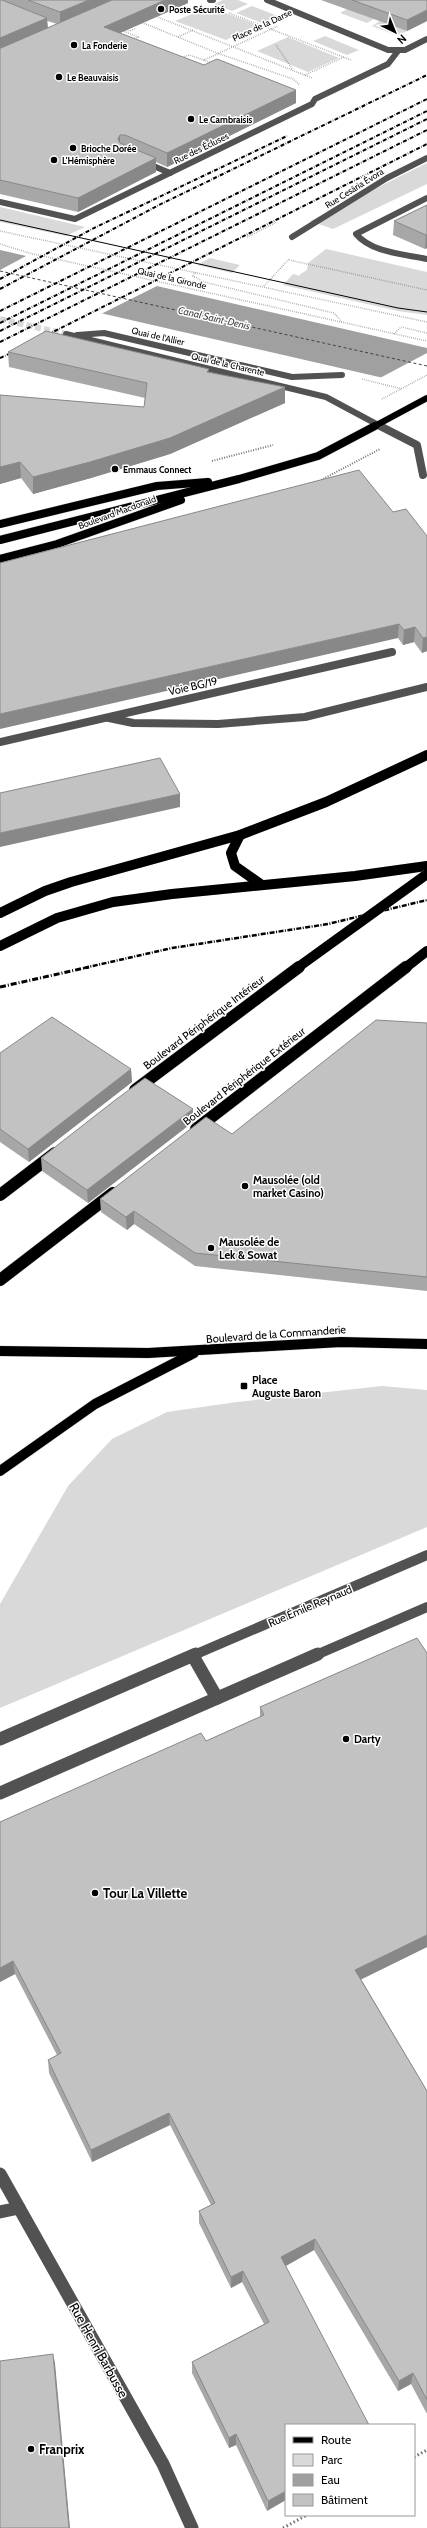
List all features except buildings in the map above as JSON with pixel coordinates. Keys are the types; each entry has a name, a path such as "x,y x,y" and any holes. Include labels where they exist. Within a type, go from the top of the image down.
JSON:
{"highway":[{"path":"0,913 45,891 71,882 240,835 326,802 427,755"},
{"path":"240,835 231,853 235,866 262,886"},
{"path":"0,946 34,926 86,907 151,896 372,876 427,866"},
{"name":"Boulevard Périphérique Intérieur","path":"123,1099 348,929 427,874"},
{"name":"Boulevard Périphérique Extérieur","path":"184,1139 427,951"},
{"path":"0,1194 61,1148"},
{"path":"0,1280 122,1186"}],"main road":[{"name":"Boulevard Macdonald","path":"0,540 239,479 318,456 427,398"},
{"name":"Boulevard Macdonald","path":"0,524 157,486 239,479"},
{"name":"Boulevard Macdonald","path":"0,559 57,544 239,479"},
{"name":"Boulevard de la Commanderie","path":"0,1351 94,1354 198,1351 306,1342 392,1341 427,1344"},
{"name":"Boulevard de la Commanderie","path":"0,1471 96,1404 198,1351"}],"street":[{"path":"267,0 388,50 398,51"},
{"name":"Rue des Écluses","path":"0,202 75,219 388,64 398,51 405,50 427,39"},
{"path":"137,158 170,172"},
{"name":"Rue Cesária Évora","path":"292,237 387,178 427,158"},
{"path":"427,198 356,234 358,239 369,245 427,259"},
{"name":"Quai de l'Allier","path":"70,335 97,332 104,333 292,377 342,375"},
{"name":"Quai de la Charente","path":"70,335 326,397 380,424 417,445 423,475"},
{"name":"Voie BG/19","path":"0,742 392,652"},
{"path":"106,718 133,723 218,724 305,717 427,686"},
{"name":"Rue Émile Reynaud","path":"0,1739 427,1556"},
{"path":"0,1793 427,1607"},
{"path":"193,1656 218,1698"},
{"name":"Rue Henri Barbusse","path":"0,2174 163,2464 192,2528"},
{"path":"0,2212 19,2208"}],"path":[{"name":"Place de la Darse","path":"204,60 302,14"},
{"path":"154,15 319,81"},
{"path":"147,18 139,22 171,32 178,37 253,67 262,67 293,80 306,88"},
{"path":"116,25 130,31 136,28"},
{"path":"118,29 138,37 132,40"},
{"path":"271,29 358,62"},
{"path":"178,37 193,30"},
{"path":"276,46 293,70"},
{"path":"178,60 189,55 214,64"},
{"path":"305,75 344,57"},
{"name":"Quai de la Gironde","path":"0,231 427,322"},
{"path":"264,287 289,260 292,237"},
{"name":"Quai de la Gironde","path":"0,244 29,253 427,341"},
{"path":"289,260 427,290"},
{"name":"Quai de la Gironde","path":"195,272 193,276 204,282 334,313 342,323"},
{"path":"394,334 401,327 427,333"},
{"path":"342,375 404,389"},
{"path":"382,399 427,375"},
{"path":"415,2456 427,2450"},
{"path":"284,2528 305,2516"}],"green space":[{"path":"223,0 238,0 248,4 232,11 214,4"},
{"path":"252,6 278,16 262,23 236,13"},
{"path":"209,7 258,25 226,40 175,21"},
{"path":"347,9 374,19 367,23 340,13"},
{"path":"380,21 407,31 398,36 372,26"},
{"path":"325,36 359,50 347,55 313,41"},
{"path":"288,37 339,58 308,72 257,51"},
{"path":"427,163 427,184 333,229 310,221"},
{"path":"0,207 85,227 66,236 0,222"},
{"path":"326,249 427,272 427,315 398,311 283,285 293,274 300,276 299,275 307,270 308,263"},
{"path":"210,258 240,265 232,273 197,265"},
{"path":"382,1386 427,1390 427,1527 0,1708 0,1604 68,1486 112,1439 167,1412 237,1402"}],"water":[{"name":"Canal Saint-Denis","path":"0,250 427,348 427,388 0,290"}],"pier":[{"path":"28,255 161,284 99,315 0,292 0,270"},
{"path":"427,353 427,390 378,379"}],"ferry route":[{"path":"0,271 427,366"}],"tunnel":[{"path":"0,319 66,334"}],"tram line":[{"path":"0,220 398,308 427,312"}],"railway":[{"path":"0,289 157,206 427,75"},
{"path":"0,311 427,99"},
{"path":"0,323 427,111"},
{"path":"0,331 427,119"},
{"path":"0,342 427,130"},
{"path":"0,279 92,229 287,136"},
{"path":"41,338 427,144"},
{"path":"0,358 18,350"},
{"path":"84,968 172,948 328,924 427,900"},
{"path":"0,987 89,967"}],"place":[{"name":"Poste Sécurité","path":"161,9"},
{"name":"La Fonderie","path":"74,45"},
{"name":"Le Beauvaisis","path":"59,77"},
{"name":"Le Cambraisis","path":"191,119"},
{"name":"Brioche Dorée","path":"73,148"},
{"name":"L'Hémisphère","path":"54,160"},
{"name":"Emmaus Connect","path":"115,469"},
{"name":"Mausolée (old market Casino)","path":"245,1186"},
{"name":"Mausolée de Lek & Sowat","path":"211,1248"},
{"name":"Place Auguste Baron","path":"244,1386"},
{"name":"Darty","path":"346,1739"},
{"name":"Tour La Villette","path":"95,1893"},
{"name":"Franprix","path":"31,2449"}]}
